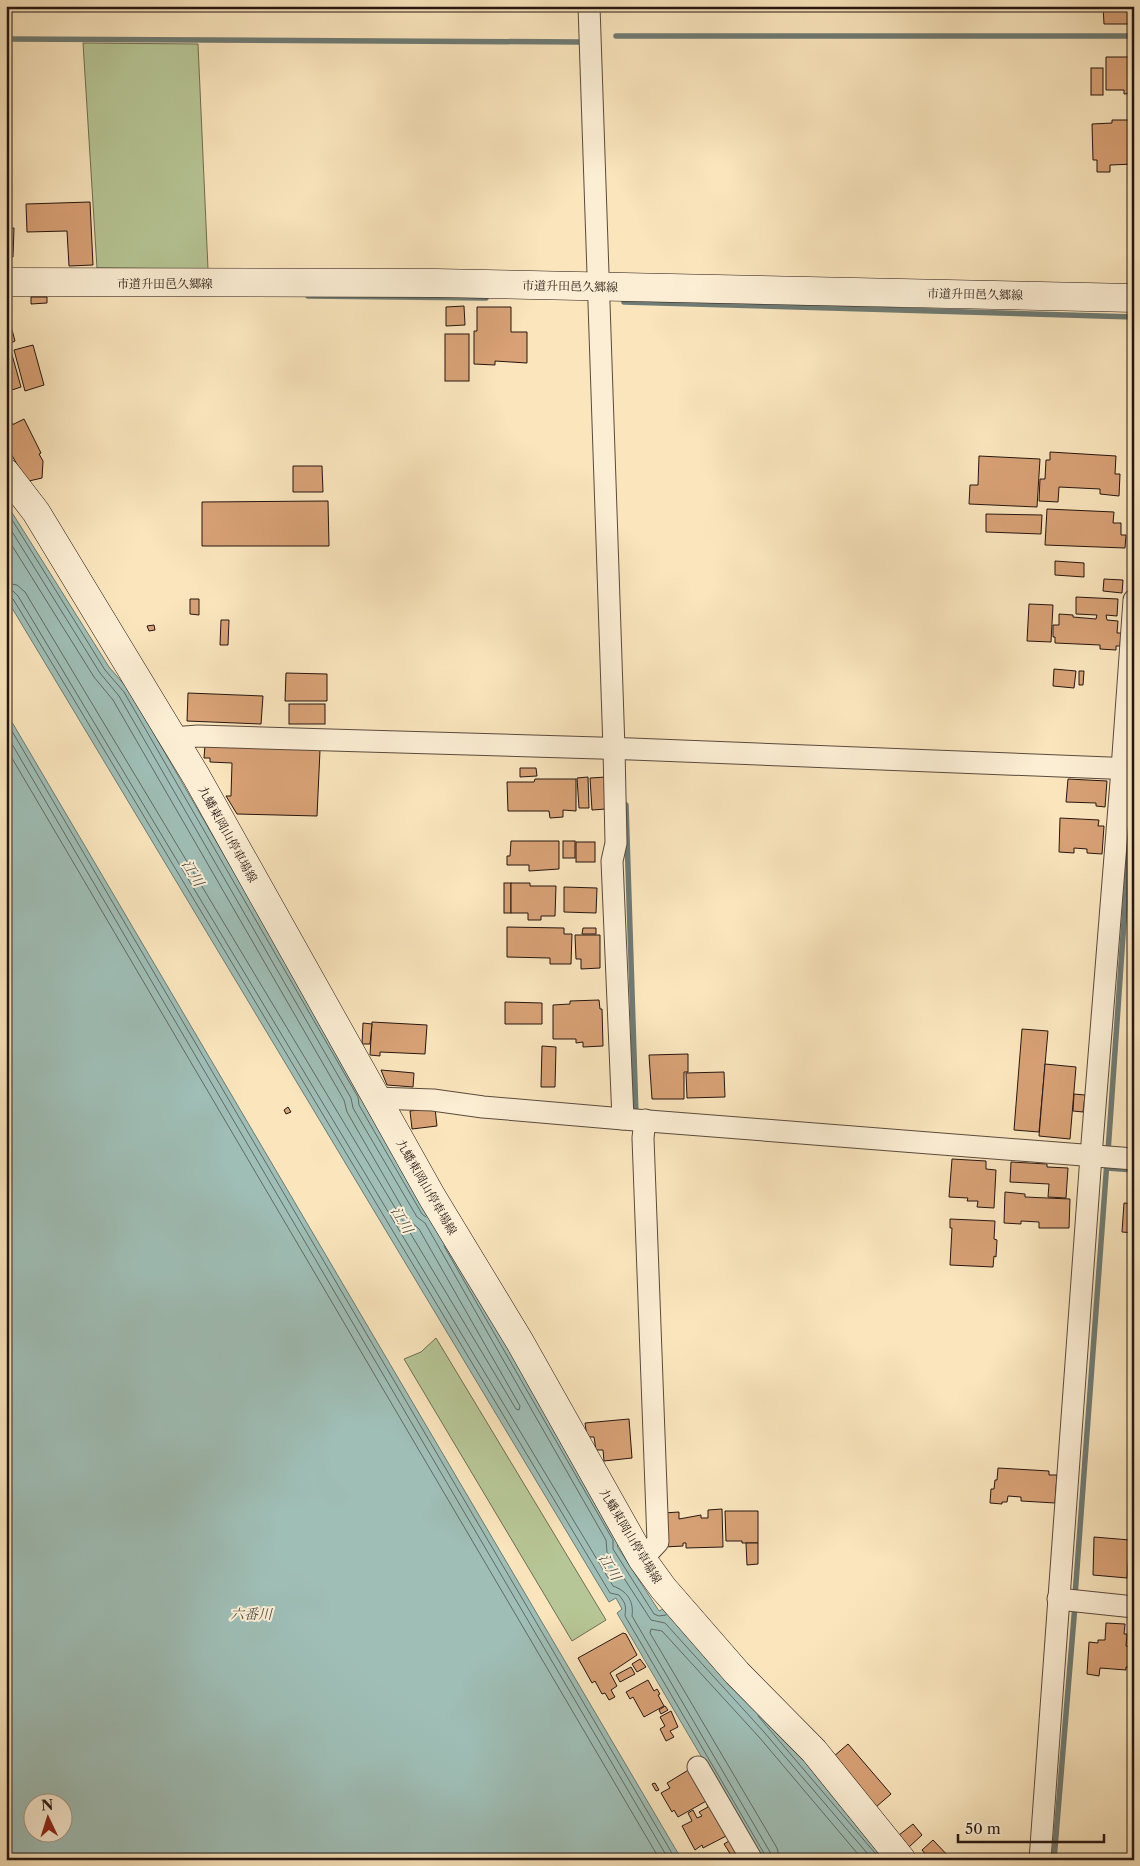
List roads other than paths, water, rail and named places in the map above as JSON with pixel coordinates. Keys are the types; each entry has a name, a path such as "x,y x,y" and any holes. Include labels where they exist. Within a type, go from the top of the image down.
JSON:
{"main road":[{"name":"市道升田邑久郷線","path":"6,282 436,283 1134,298"},
{"name":"九蟠東岡山停車場線","path":"6,473 36,512 201,785 432,1197 520,1342 642,1559 663,1588 737,1673 814,1751 902,1860"}],"street":[{"path":"589,6 605,287 620,749 616,843 612,861 635,1120 643,1138 658,1542 642,1559"},
{"path":"1040,1860 1069,1600 1128,769 1134,600"},
{"path":"172,738 198,736 620,749 1128,769"},
{"path":"376,1098 433,1100 483,1107 635,1120 1134,1159"},
{"path":"1069,1600 1134,1607"},
{"path":"698,1767 752,1860"}],"water":[{"name":"江川","path":"6,503 109,667 128,689 365,1099 363,1102 427,1212 431,1211 621,1542 617,1546 659,1611 667,1607 773,1724 888,1860 762,1860 617,1613 622,1609 616,1598 609,1602 6,598"},
{"name":"六番川","path":"6,712 682,1860 192,1860 190,1858 92,1860 88,1858 88,1860 6,1860"}],"waterway":[{"path":"616,36 1134,36"},
{"path":"6,39 580,42"},
{"path":"308,296 486,298"},
{"path":"624,302 1134,317"},
{"path":"1108,1152 1134,777"},
{"path":"626,805 636,1116"},
{"path":"1075,1596 1107,1161"},
{"path":"1107,1168 1134,1170"},
{"path":"1054,1860 1075,1605"}]}
